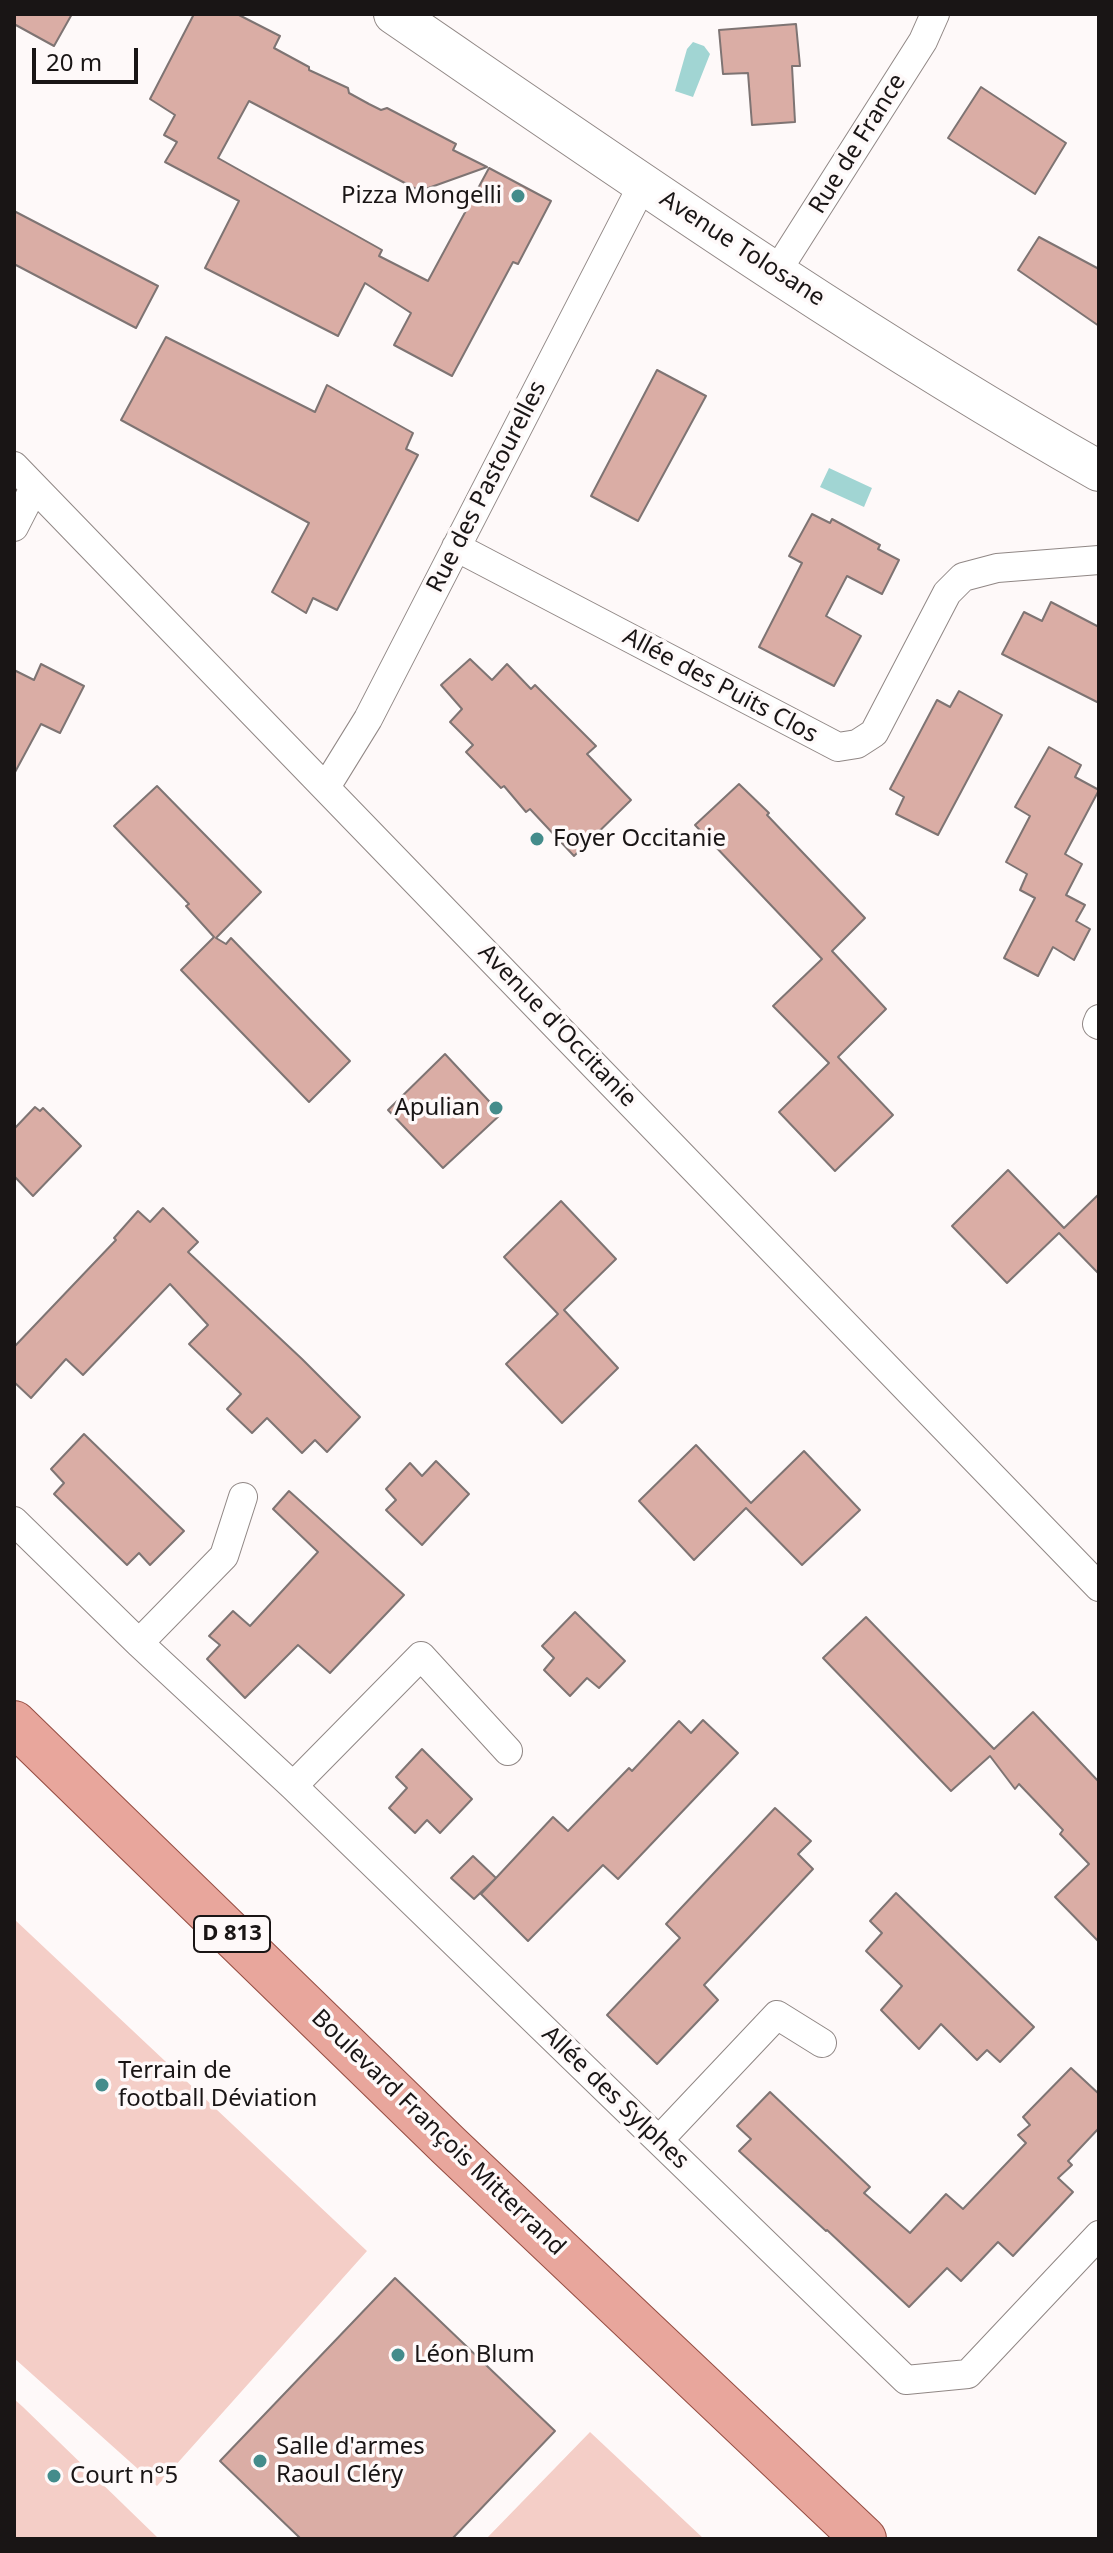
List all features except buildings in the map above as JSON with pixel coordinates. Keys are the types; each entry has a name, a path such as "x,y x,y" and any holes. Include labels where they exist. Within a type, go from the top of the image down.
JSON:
{"main road":[{"name":"Avenue Tolosane","path":"394,14 643,184 777,271 981,402 1099,471"},
{"name":"Boulevard François Mitterrand","path":"14,1723 449,2146 864,2539"}],"street":[{"name":"Rue de France","path":"777,271 923,41 935,14"},
{"name":"Rue des Pastourelles","path":"326,787 368,719 643,184"},
{"name":"Avenue d'Occitanie","path":"14,466 1099,1587"},
{"path":"14,527 34,488"},
{"name":"Allée des Puits Clos","path":"456,547 838,747 857,744 874,733 947,593 963,577 997,568 1099,560"},
{"path":"1099,1019 1099,1025"},
{"path":"139,1643 224,1556 243,1497"},
{"name":"Allée des Sylphes","path":"14,1521 293,1786 906,2380 968,2374 1099,2235"},
{"path":"293,1786 421,1656 508,1751"},
{"path":"659,2140 777,2015 822,2043"}],"shaded area":[{"name":"Terrain de football Déviation","path":"14,1919 367,2251 157,2486 14,2358"},
{"name":"Court n°5","path":"14,2399 23,2407 159,2539 16,2539"},
{"path":"590,2432 704,2539 486,2539"}],"water":[{"path":"693,42 704,46 710,54 693,97 675,91 687,49"},
{"path":"829,468 872,488 864,507 820,487"}],"place":[{"name":"Pizza Mongelli","path":"518,196"},
{"name":"Foyer Occitanie","path":"537,839"},
{"name":"Apulian","path":"496,1108"},
{"name":"Terrain de football Déviation","path":"102,2085"},
{"name":"Léon Blum","path":"398,2355"},
{"name":"Salle d'armes Raoul Cléry","path":"260,2461"},
{"name":"Court n°5","path":"54,2476"}]}
